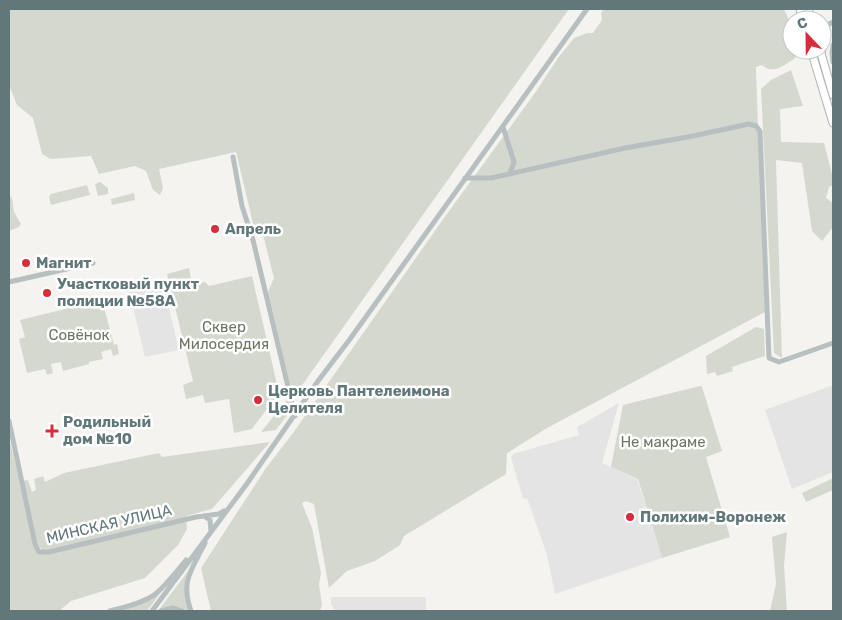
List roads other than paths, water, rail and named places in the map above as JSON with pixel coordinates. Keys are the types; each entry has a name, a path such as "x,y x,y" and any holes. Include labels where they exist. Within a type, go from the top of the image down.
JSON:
{"highway":[{"path":"814,60 833,123"},
{"path":"823,60 833,95"}],"street":[{"path":"152,611 246,485 587,9"},
{"path":"833,45 833,62"},
{"path":"465,178 486,179 624,148 749,124 756,126 760,131 769,358 778,362 833,343"},
{"path":"503,127 514,162 510,173"},
{"path":"233,157 242,206 254,240 295,416"},
{"path":"9,282 93,263"},
{"name":"МИНСКАЯ УЛИЦА","path":"9,422 35,544 39,552 219,514 226,510"},
{"path":"191,611 187,598 186,582 211,532 209,519 203,516"},
{"path":"110,611 138,603 154,595 205,540"},
{"path":"161,611 168,608 182,611"}],"place":[{"name":"Апрель","path":"215,229"},
{"name":"Магнит","path":"26,263"},
{"name":"Участковый пункт полиции №58А","path":"47,293"},
{"name":"Церковь Пантелеимона Целителя","path":"258,400"},
{"name":"Родильный дом №10","path":"52,431"},
{"name":"Полихим-Воронеж","path":"630,517"}],"park label":[{"name":"Совёнок","path":"79,335"},
{"name":"Сквер Милосердия","path":"224,336"},
{"name":"Не макраме","path":"663,442"}]}
